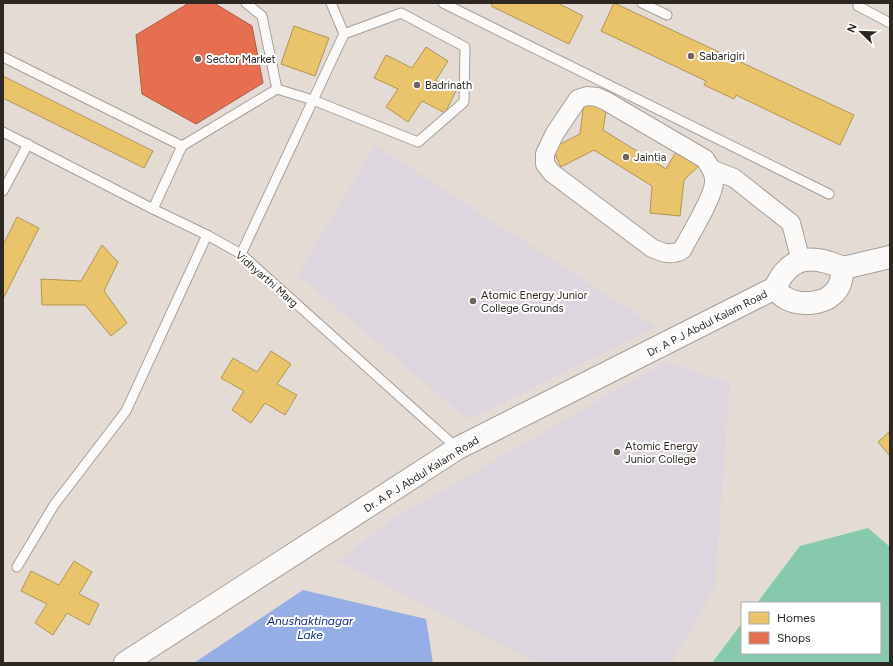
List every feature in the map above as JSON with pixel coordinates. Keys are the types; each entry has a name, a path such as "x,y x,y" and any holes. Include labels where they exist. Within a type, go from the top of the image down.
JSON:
{"street":[{"path":"711,169 714,182 711,194 682,250 674,254 662,253 652,248 552,173 545,164 545,154 555,133 578,99 587,96 597,97 705,159 711,169 734,178 791,223 801,261"},
{"path":"843,268 841,283 834,294 824,300 810,303 796,302 784,297 775,288 781,275 788,267 801,261 815,258 828,261 843,268 890,257"},
{"name":"Dr. A P J Abdul Kalam Road","path":"125,663 458,448 775,288"}],"lane":[{"path":"246,3 262,16 277,89"},
{"path":"331,3 344,34"},
{"path":"443,3 829,194"},
{"path":"642,3 667,15"},
{"path":"858,6 890,23"},
{"path":"152,209 182,146 277,89 313,100 418,142 464,102 465,47 401,13 344,34 313,100 241,254"},
{"path":"3,57 182,146"},
{"name":"Vidhyarthi Marg","path":"3,132 152,209 207,235 241,254 458,448"},
{"path":"3,191 28,144"},
{"path":"17,567 54,505 126,411 207,235"}],"shaded area":[{"name":"Atomic Energy Junior College Grounds","path":"375,145 657,327 467,419 298,275"},
{"name":"Atomic Energy Junior College","path":"665,362 730,383 715,588 672,663 537,663 338,561 391,520"}],"green space":[{"path":"868,528 890,547 890,663 712,663 741,624 741,654 881,654 881,602 758,602 800,546"}],"water":[{"name":"Anushaktinagar Lake","path":"303,590 426,619 433,663 194,663"}],"building: Homes":[{"path":"493,3 558,3 583,16 569,44 491,6"},
{"name":"Sabarigiri","path":"614,3 854,115 840,145 736,95 734,99 704,85 706,81 601,31"},
{"path":"294,26 329,38 315,76 281,64"},
{"name":"Badrinath","path":"426,47 448,61 436,80 456,91 445,113 422,101 408,122 386,107 398,89 374,78 386,55 412,68"},
{"path":"3,76 153,151 144,168 3,98"},
{"name":"Jaintia","path":"584,102 607,105 603,130 666,169 680,145 701,164 684,180 680,216 650,213 652,186 594,150 561,167 552,148 580,134"},
{"path":"17,217 39,228 3,299 3,245"},
{"path":"102,245 118,262 104,291 127,323 111,336 85,305 42,305 41,279 81,281"},
{"path":"271,351 291,364 277,384 297,395 285,415 265,403 251,423 232,410 244,391 221,378 233,358 257,372"},
{"path":"890,431 890,456 878,442"},
{"path":"74,561 92,572 79,594 99,604 89,625 67,613 53,635 35,623 47,604 21,591 31,571 59,585"}],"building: Shops":[{"name":"Sector Market","path":"189,3 214,3 252,26 263,83 196,124 142,94 136,35"}],"place":[{"name":"Sabarigiri","path":"691,56"},
{"name":"Sector Market","path":"198,59"},
{"name":"Badrinath","path":"417,85"},
{"name":"Jaintia","path":"626,157"},
{"name":"Atomic Energy Junior College Grounds","path":"473,301"},
{"name":"Atomic Energy Junior College","path":"617,452"}]}
